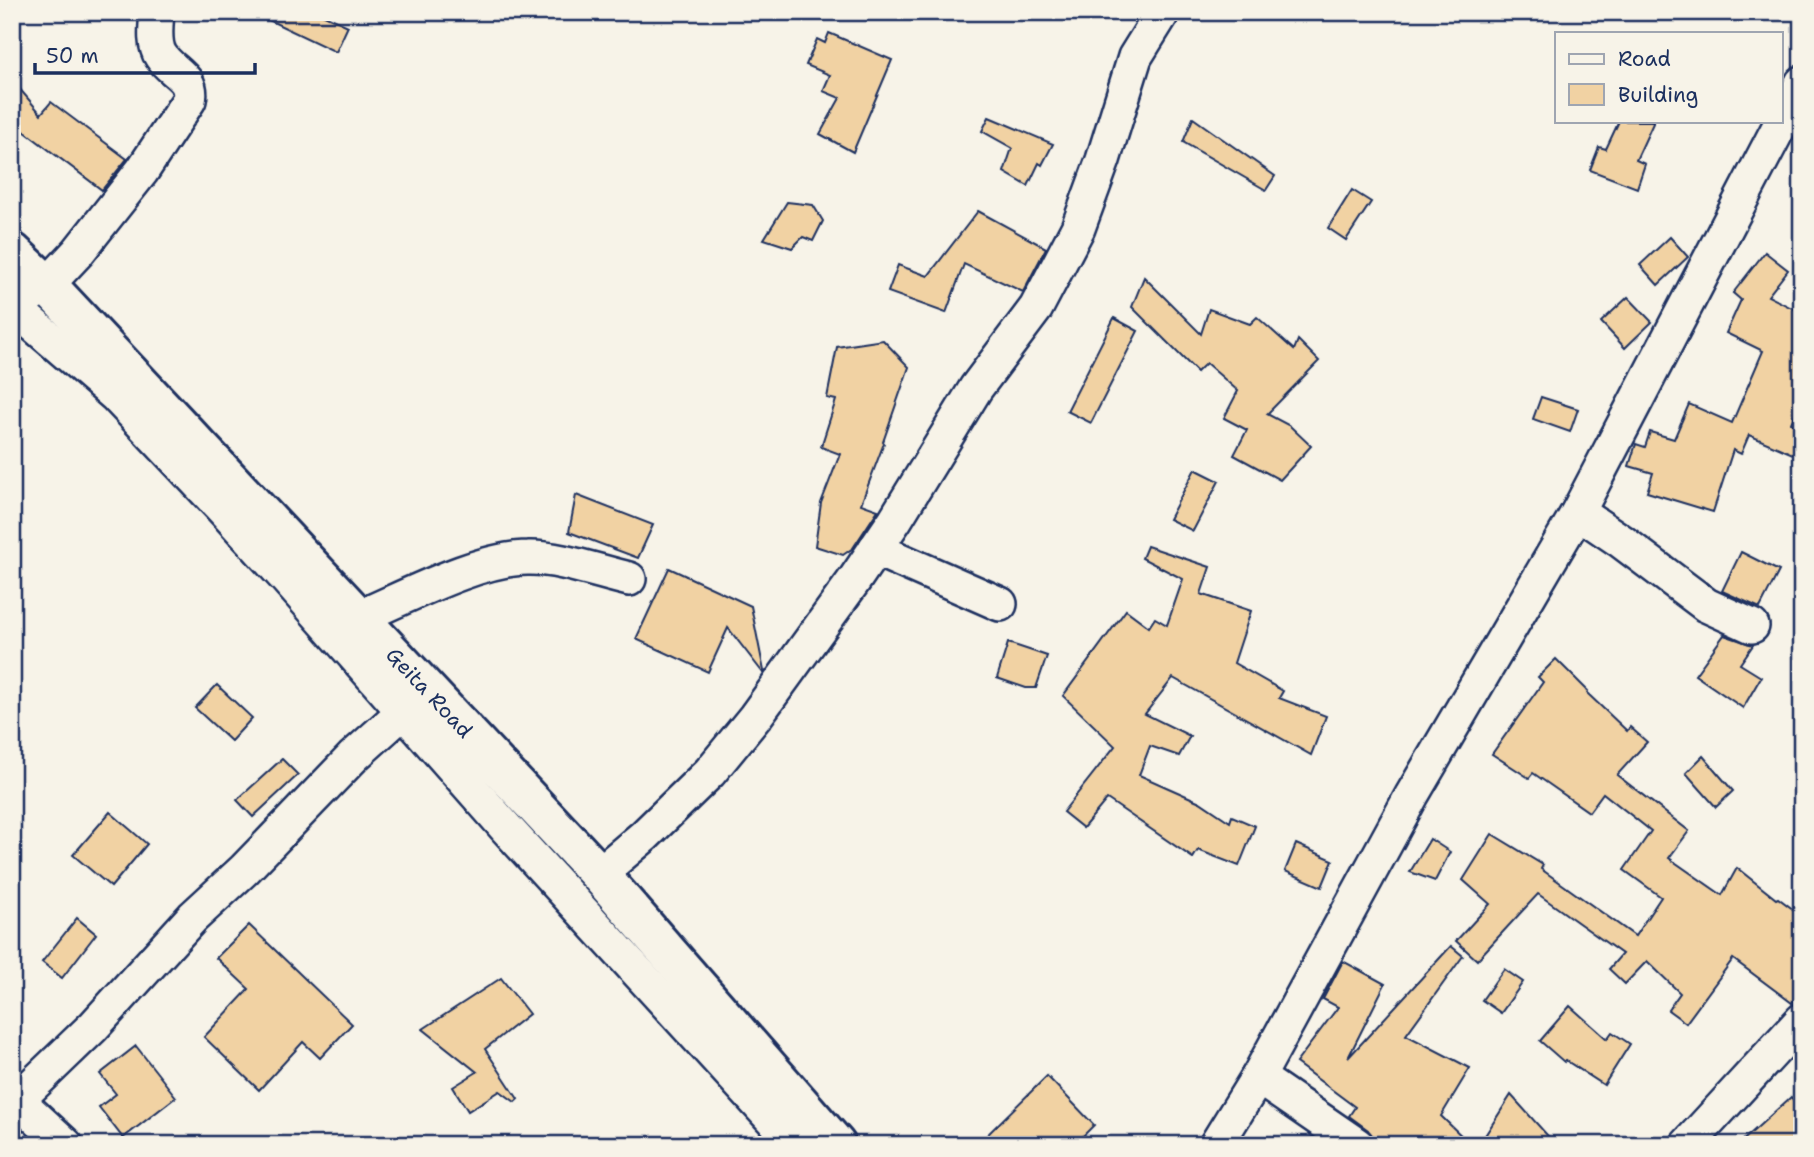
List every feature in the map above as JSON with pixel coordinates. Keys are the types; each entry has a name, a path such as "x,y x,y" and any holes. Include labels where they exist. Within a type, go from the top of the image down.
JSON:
{"highway":[{"name":"Geita Road","path":"12,251 47,285 599,874 836,1145"}],"street":[{"path":"157,12 155,33 161,56 188,82 191,91 189,100 174,126 115,207 47,285 12,306 115,395 285,576 630,964 795,1144"},
{"path":"599,874 644,836 718,763 755,717 875,549 976,388 1036,308 1078,228 1103,160 1135,57 1163,12"},
{"path":"1783,119 1802,83"},
{"path":"1216,1145 1258,1077 1412,795 1578,512 1782,122"},
{"path":"1578,512 1706,605 1752,626"},
{"path":"875,549 1000,604"},
{"path":"359,617 458,575 506,559 530,557 629,579"},
{"path":"66,1145 15,1103 93,1027 193,917 244,870 354,756 404,712"},
{"path":"1687,1145 1802,1020"},
{"path":"1258,1077 1357,1145"}],"building":[{"path":"252,12 318,12 348,26 336,52"},
{"path":"829,33 892,60 853,152 820,134 840,98 823,91 830,75 806,65 817,39 825,43"},
{"path":"12,80 41,114 51,102 127,159 102,190 12,122"},
{"path":"989,117 1053,144 1042,165 1039,163 1028,186 1004,172 1012,148 982,131"},
{"path":"1193,118 1275,176 1266,190 1183,142"},
{"path":"1619,122 1654,122 1636,160 1645,164 1637,188 1590,170 1599,147 1606,149"},
{"path":"1352,190 1371,202 1346,240 1328,228"},
{"path":"787,202 813,205 823,221 813,241 803,237 792,248 764,239"},
{"path":"978,211 1046,248 1023,292 964,264 946,313 888,292 898,265 928,276"},
{"path":"1670,237 1688,257 1658,285 1640,265"},
{"path":"1765,252 1788,270 1768,296 1802,313 1802,398 1791,423 1802,428 1802,458 1749,435 1741,454 1733,450 1713,512 1647,492 1653,473 1629,466 1636,444 1645,447 1650,432 1674,439 1689,404 1732,423 1763,351 1726,333 1741,300 1733,293"},
{"path":"1144,277 1201,334 1209,309 1250,324 1257,317 1294,350 1298,340 1319,361 1267,414 1290,426 1311,446 1280,480 1234,455 1247,430 1224,418 1238,391 1206,363 1197,372 1132,307"},
{"path":"1628,297 1652,322 1625,348 1601,322"},
{"path":"1114,318 1138,331 1091,423 1067,411"},
{"path":"883,340 909,367 861,504 878,510 853,548 843,555 815,546 821,503 840,454 821,447 836,400 827,398 837,347"},
{"path":"1541,397 1578,409 1570,432 1533,419"},
{"path":"1195,469 1219,481 1193,531 1169,519"},
{"path":"576,495 653,525 638,558 569,532"},
{"path":"1147,546 1210,567 1201,594 1251,611 1234,663 1283,691 1279,698 1326,716 1311,755 1173,678 1145,714 1190,736 1179,756 1150,746 1139,775 1200,802 1230,822 1232,816 1255,826 1239,866 1198,850 1193,858 1107,799 1083,828 1063,812 1115,746 1063,696 1126,610 1149,627 1155,618 1167,625 1183,579 1142,558"},
{"path":"1741,552 1779,571 1760,608 1722,591"},
{"path":"669,568 751,606 763,673 728,628 708,672 636,639"},
{"path":"1724,635 1753,645 1740,664 1761,677 1743,708 1695,675"},
{"path":"1008,643 1047,656 1036,688 1026,688 997,678"},
{"path":"1556,659 1627,731 1630,727 1647,742 1617,775 1689,831 1669,858 1722,895 1737,868 1802,916 1802,990 1792,1003 1733,959 1686,1023 1668,1010 1680,993 1647,961 1625,984 1609,969 1622,954 1538,894 1477,960 1456,941 1490,904 1463,880 1492,834 1543,865 1541,869 1635,936 1661,897 1624,870 1651,831 1603,793 1589,812 1533,773 1529,778 1492,754 1543,682 1538,677"},
{"path":"217,685 252,718 231,741 195,708"},
{"path":"1703,756 1733,791 1716,807 1686,773"},
{"path":"282,759 298,775 253,817 237,800"},
{"path":"110,812 147,844 111,887 73,855"},
{"path":"1430,839 1450,852 1435,881 1410,872"},
{"path":"1296,844 1333,860 1322,887 1285,871"},
{"path":"77,918 96,934 62,978 42,962"},
{"path":"249,925 352,1024 320,1058 303,1042 259,1090 204,1037 249,989 216,958"},
{"path":"1451,946 1463,956 1406,1035 1470,1068 1441,1116 1471,1145 1377,1145 1368,1130 1349,1116 1355,1107 1296,1063 1338,1007 1323,999 1343,961 1385,984 1348,1058"},
{"path":"1504,969 1523,982 1501,1013 1482,1000"},
{"path":"501,978 529,1014 485,1049 518,1099 515,1102 500,1091 468,1111 453,1087 477,1072 423,1029"},
{"path":"1570,1006 1607,1039 1612,1032 1630,1044 1604,1085 1565,1060 1564,1062 1540,1041"},
{"path":"136,1046 176,1097 123,1138 99,1107 116,1094 100,1074"},
{"path":"1047,1076 1094,1125 1074,1145 977,1145"},
{"path":"1511,1095 1556,1145 1479,1145"},
{"path":"1791,1097 1802,1110 1802,1145 1738,1145"}]}
